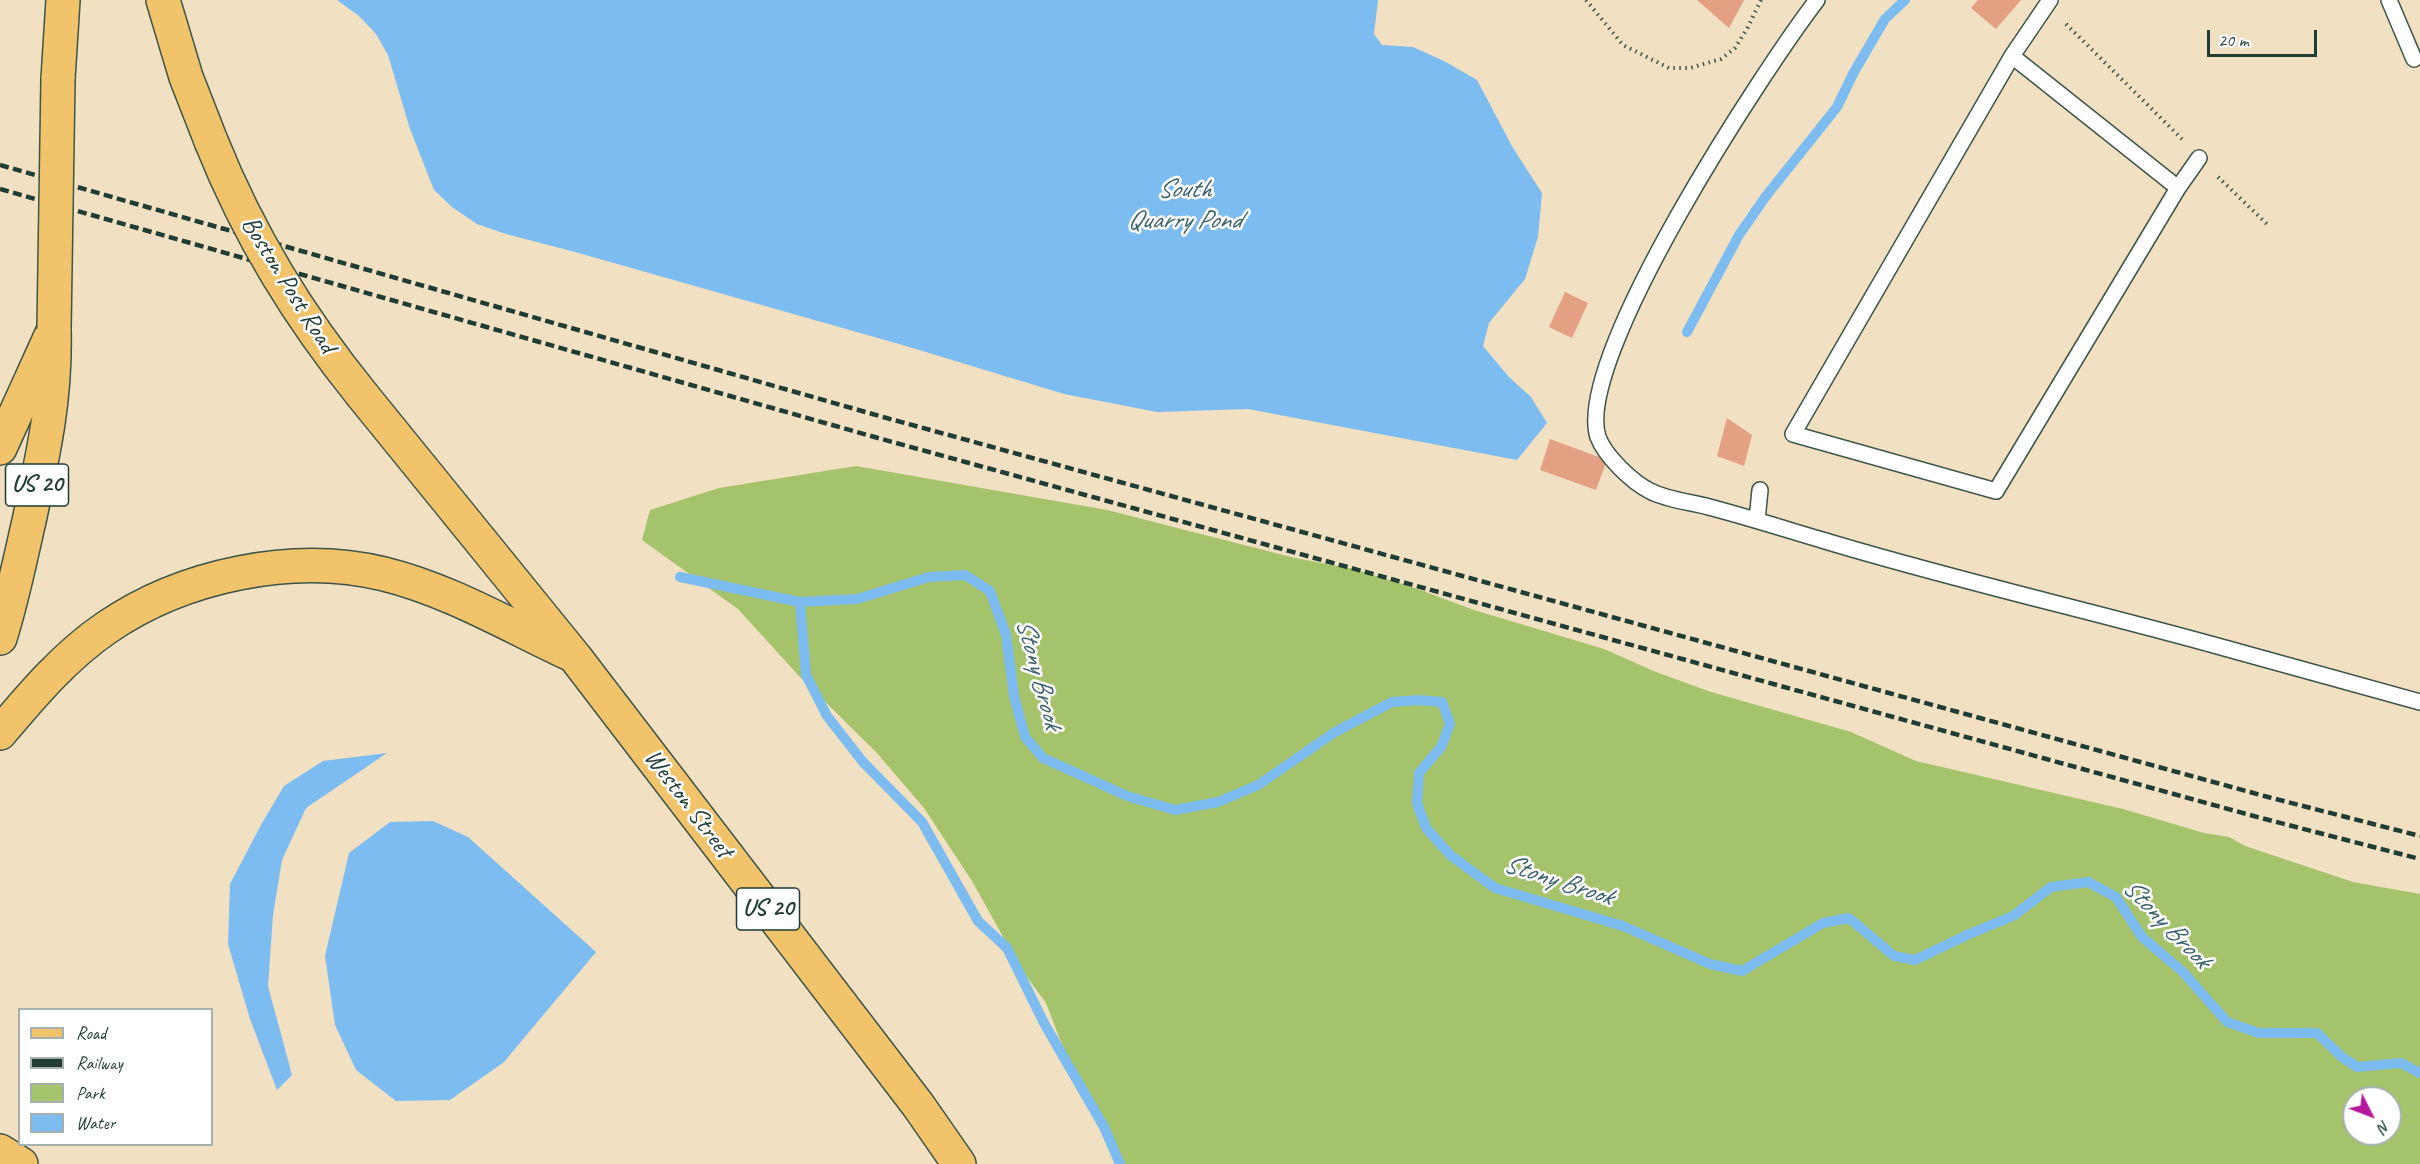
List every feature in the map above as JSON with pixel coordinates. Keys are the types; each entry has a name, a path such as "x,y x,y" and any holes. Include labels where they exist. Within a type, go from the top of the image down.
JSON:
{"main road":[{"name":"US 20","path":"0,638 15,585 49,424 54,371 58,79 63,0"},
{"name":"Boston Post Road","path":"163,0 182,66 211,141 236,199 275,272 312,330 476,535"},
{"path":"0,448 54,329"},
{"name":"Weston Street","path":"476,535 575,657 918,1105 959,1164"},
{"path":"0,733 51,676 105,629 163,596 203,582 245,573 314,567 384,574 428,588 575,657"},
{"path":"0,1150 21,1164"}],"lane":[{"path":"1817,0 1736,118 1650,266 1612,352 1596,402 1598,437 1613,460 1626,474 1650,491 1757,520 1880,558 2221,647 2420,702"},
{"path":"2389,0 2414,59"},
{"path":"2048,2 2012,56 1793,434 1996,491 2178,188 2199,158"},
{"path":"2012,56 2178,188"},
{"path":"1757,520 1760,490"}],"path":[{"path":"1586,0 1623,45 1669,68 1690,68 1721,59 1735,48 1748,29 1761,0"},
{"path":"2048,2 2199,158 2269,226"}],"green space":[{"path":"856,466 1107,510 1295,558 1354,569 1474,610 1604,649 1656,672 1711,692 1851,732 1916,761 2123,809 2204,833 2229,837 2245,846 2353,882 2420,894 2420,1164 1125,1164 1064,1050 1046,1003 1021,969 972,881 924,808 876,752 799,676 738,609 642,540 650,510 719,488"}],"water":[{"name":"South Quarry Pond","path":"337,0 1378,0 1374,34 1382,45 1413,47 1477,80 1513,148 1542,193 1538,237 1525,279 1489,323 1483,346 1509,377 1531,397 1547,423 1517,460 1248,409 1157,412 1064,394 906,346 477,224 452,207 434,190 410,129 388,55 376,34 359,16"},
{"path":"387,753 306,808 282,860 273,915 268,986 292,1075 277,1090 250,1019 228,944 230,884 284,786 323,761"},
{"path":"433,821 468,837 596,952 504,1062 450,1100 396,1101 356,1070 335,1025 325,956 349,853 390,822"}],"building":[{"path":"1697,0 1744,0 1729,28"},
{"path":"1978,0 2021,0 1996,29 1971,8"},
{"path":"1565,292 1588,303 1572,338 1549,327"},
{"path":"1727,418 1752,435 1744,466 1717,456"},
{"path":"1550,439 1607,460 1596,490 1540,470"}],"waterway":[{"path":"1687,332 1739,235 1766,196 1837,107 1854,72 1885,19 1905,0"},
{"name":"Stony Brook","path":"680,577 800,602 857,599 929,577 965,575 990,591 1006,635 1014,696 1025,737 1043,758 1127,796 1175,810 1218,802 1258,785 1335,732 1392,702 1418,700 1442,702 1450,724 1441,747 1419,773 1417,803 1426,828 1450,855 1495,888 1623,926 1710,964 1742,971 1823,923 1849,918 1894,956 1915,960 2013,916 2051,887 2088,882 2116,897 2142,937 2183,972 2227,1022 2259,1033 2317,1033 2342,1057 2357,1067 2401,1063 2420,1073"},
{"path":"800,602 806,675 827,716 863,762 922,822 978,921 1007,948 1044,1023 1104,1127 1120,1164"}],"railway":[{"path":"0,165 883,417 2268,797 2420,836"},
{"path":"0,189 878,438 2261,818 2420,859"}]}
